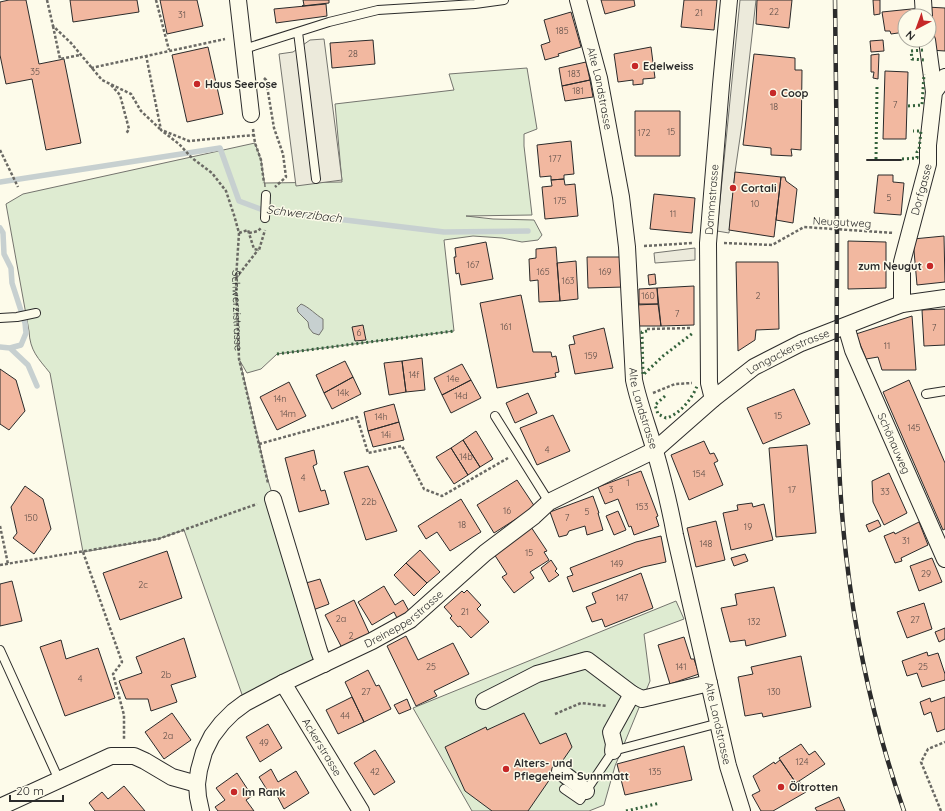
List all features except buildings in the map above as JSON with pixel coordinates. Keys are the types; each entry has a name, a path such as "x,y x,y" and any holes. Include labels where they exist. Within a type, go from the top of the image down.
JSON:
{"street":[{"path":"238,0 251,114"},
{"name":"Alte Landstrasse","path":"578,0 599,78 621,198 627,247 634,380 638,400 655,450 668,497 675,535 728,766 742,811"},
{"name":"Dammstrasse","path":"713,399 709,383 708,242 720,85 729,0"},
{"path":"928,48 934,92"},
{"name":"Dorfgasse","path":"902,304 902,262 928,164 928,144 934,92 945,77"},
{"name":"Langackerstrasse","path":"655,450 713,399 754,368 801,343 902,304 945,298"},
{"name":"Schönauweg","path":"846,326 853,350 945,559"},
{"name":"Dreinepperstrasse","path":"200,811 197,784 204,752 212,736 233,712 245,703 283,683 372,641 410,620 485,553 534,516 549,502 655,450"},
{"path":"266,501 318,651 324,664"},
{"path":"484,701 537,674 587,660 632,694 642,699 709,683"},
{"name":"Ackerstrasse","path":"283,683 362,811"},
{"path":"613,751 614,744 611,732 632,694"},
{"path":"0,807 112,756 134,756 146,761 172,777 197,784"},
{"path":"560,771 586,791"}],"lane":[{"path":"243,42 298,32 329,22 378,10 475,4 504,0"},
{"path":"298,32 316,179"},
{"path":"265,218 266,195"},
{"path":"0,318 17,317 36,313"},
{"path":"926,394 945,391"},
{"path":"495,416 549,502"},
{"path":"0,650 59,780"},
{"path":"564,789 580,800 613,751 719,723"}],"path":[{"path":"47,0 60,59 80,55"},
{"path":"156,0 169,50"},
{"path":"53,26 71,44 102,80 110,83 120,95 129,129 126,134"},
{"path":"91,68 169,50 243,42"},
{"path":"146,55 161,130 189,141 254,135"},
{"path":"261,76 266,80 274,128 283,154 286,177 266,195"},
{"name":"Schwerzistrasse","path":"110,83 131,94 141,111 161,130 179,144 192,158 212,173 226,191 238,233 236,279 239,359 259,444 266,501"},
{"path":"251,114 255,142 261,160 266,195"},
{"path":"0,150 18,187"},
{"path":"236,279 258,250 265,231 265,218"},
{"name":"Neugutweg","path":"641,246 708,242 772,245 804,227 909,234"},
{"path":"238,233 248,230 254,249 258,250"},
{"path":"644,329 708,327"},
{"path":"638,400 675,384 709,383"},
{"path":"259,444 357,417 368,454 402,446 424,489 442,496 518,452"},
{"path":"0,565 158,539 266,501"},
{"path":"0,526 8,564"},
{"path":"83,552 122,662 113,674 124,715 123,756"},
{"path":"555,714 581,703 624,709"},
{"path":"941,811 921,762 928,749 945,742"}],"green space":[{"path":"527,68 537,129 524,134 532,215 466,216 493,219 534,220 542,235 538,240 522,242 502,238 473,236 444,240 454,331 277,354 261,369 247,373 240,361 267,477 324,664 245,703 184,530 158,539 83,552 50,373 35,354 31,344 6,204 23,194 255,143 261,160 265,187 265,183 342,182 335,104 454,90 449,74"},
{"path":"676,601 684,619 644,634 650,681 615,766 604,805 589,811 472,811 413,708"}],"shaded area":[{"path":"740,0 756,0 729,233 717,231"},
{"path":"324,39 342,180 296,186 279,54 293,52 310,40"},
{"path":"695,248 695,260 655,263 654,253"},
{"path":"301,304 323,319 323,329 319,335 313,333 309,328 308,322 298,312 297,308"}],"waterway":[{"name":"Schwerzibach","path":"0,182 220,148 239,201 263,210 444,232 528,231"},
{"name":"Schwerzibach","path":"0,228 3,233 4,254 11,268 12,283 25,323 26,333 21,345 10,348"},
{"path":"0,347 10,348 28,365 37,386"}],"railway":[{"path":"835,0 837,397 842,516 850,588 861,652 884,748 904,811"}],"hedge":[{"path":"923,50 911,51 912,59 924,60"},
{"path":"908,106 922,105 924,74"},
{"path":"876,159 877,85"},
{"path":"902,159 917,158 921,131 913,131"},
{"path":"277,354 454,331"},
{"path":"647,331 642,332 643,375 663,356 693,333"},
{"path":"665,396 655,405 658,414 666,418 676,414 684,406 692,396 697,386"},
{"path":"626,811 660,803"}],"wall":[{"path":"867,160 901,160"}],"place":[{"name":"Edelweiss","path":"635,66"},
{"name":"Haus Seerose","path":"197,84"},
{"name":"Coop","path":"773,93"},
{"name":"Cortali","path":"733,188"},
{"name":"zum Neugut","path":"930,266"},
{"name":"Alters- und Pflegeheim Sunnmatt","path":"506,769"},
{"name":"Öltrotten","path":"781,787"},
{"name":"Im Rank","path":"234,792"}]}
